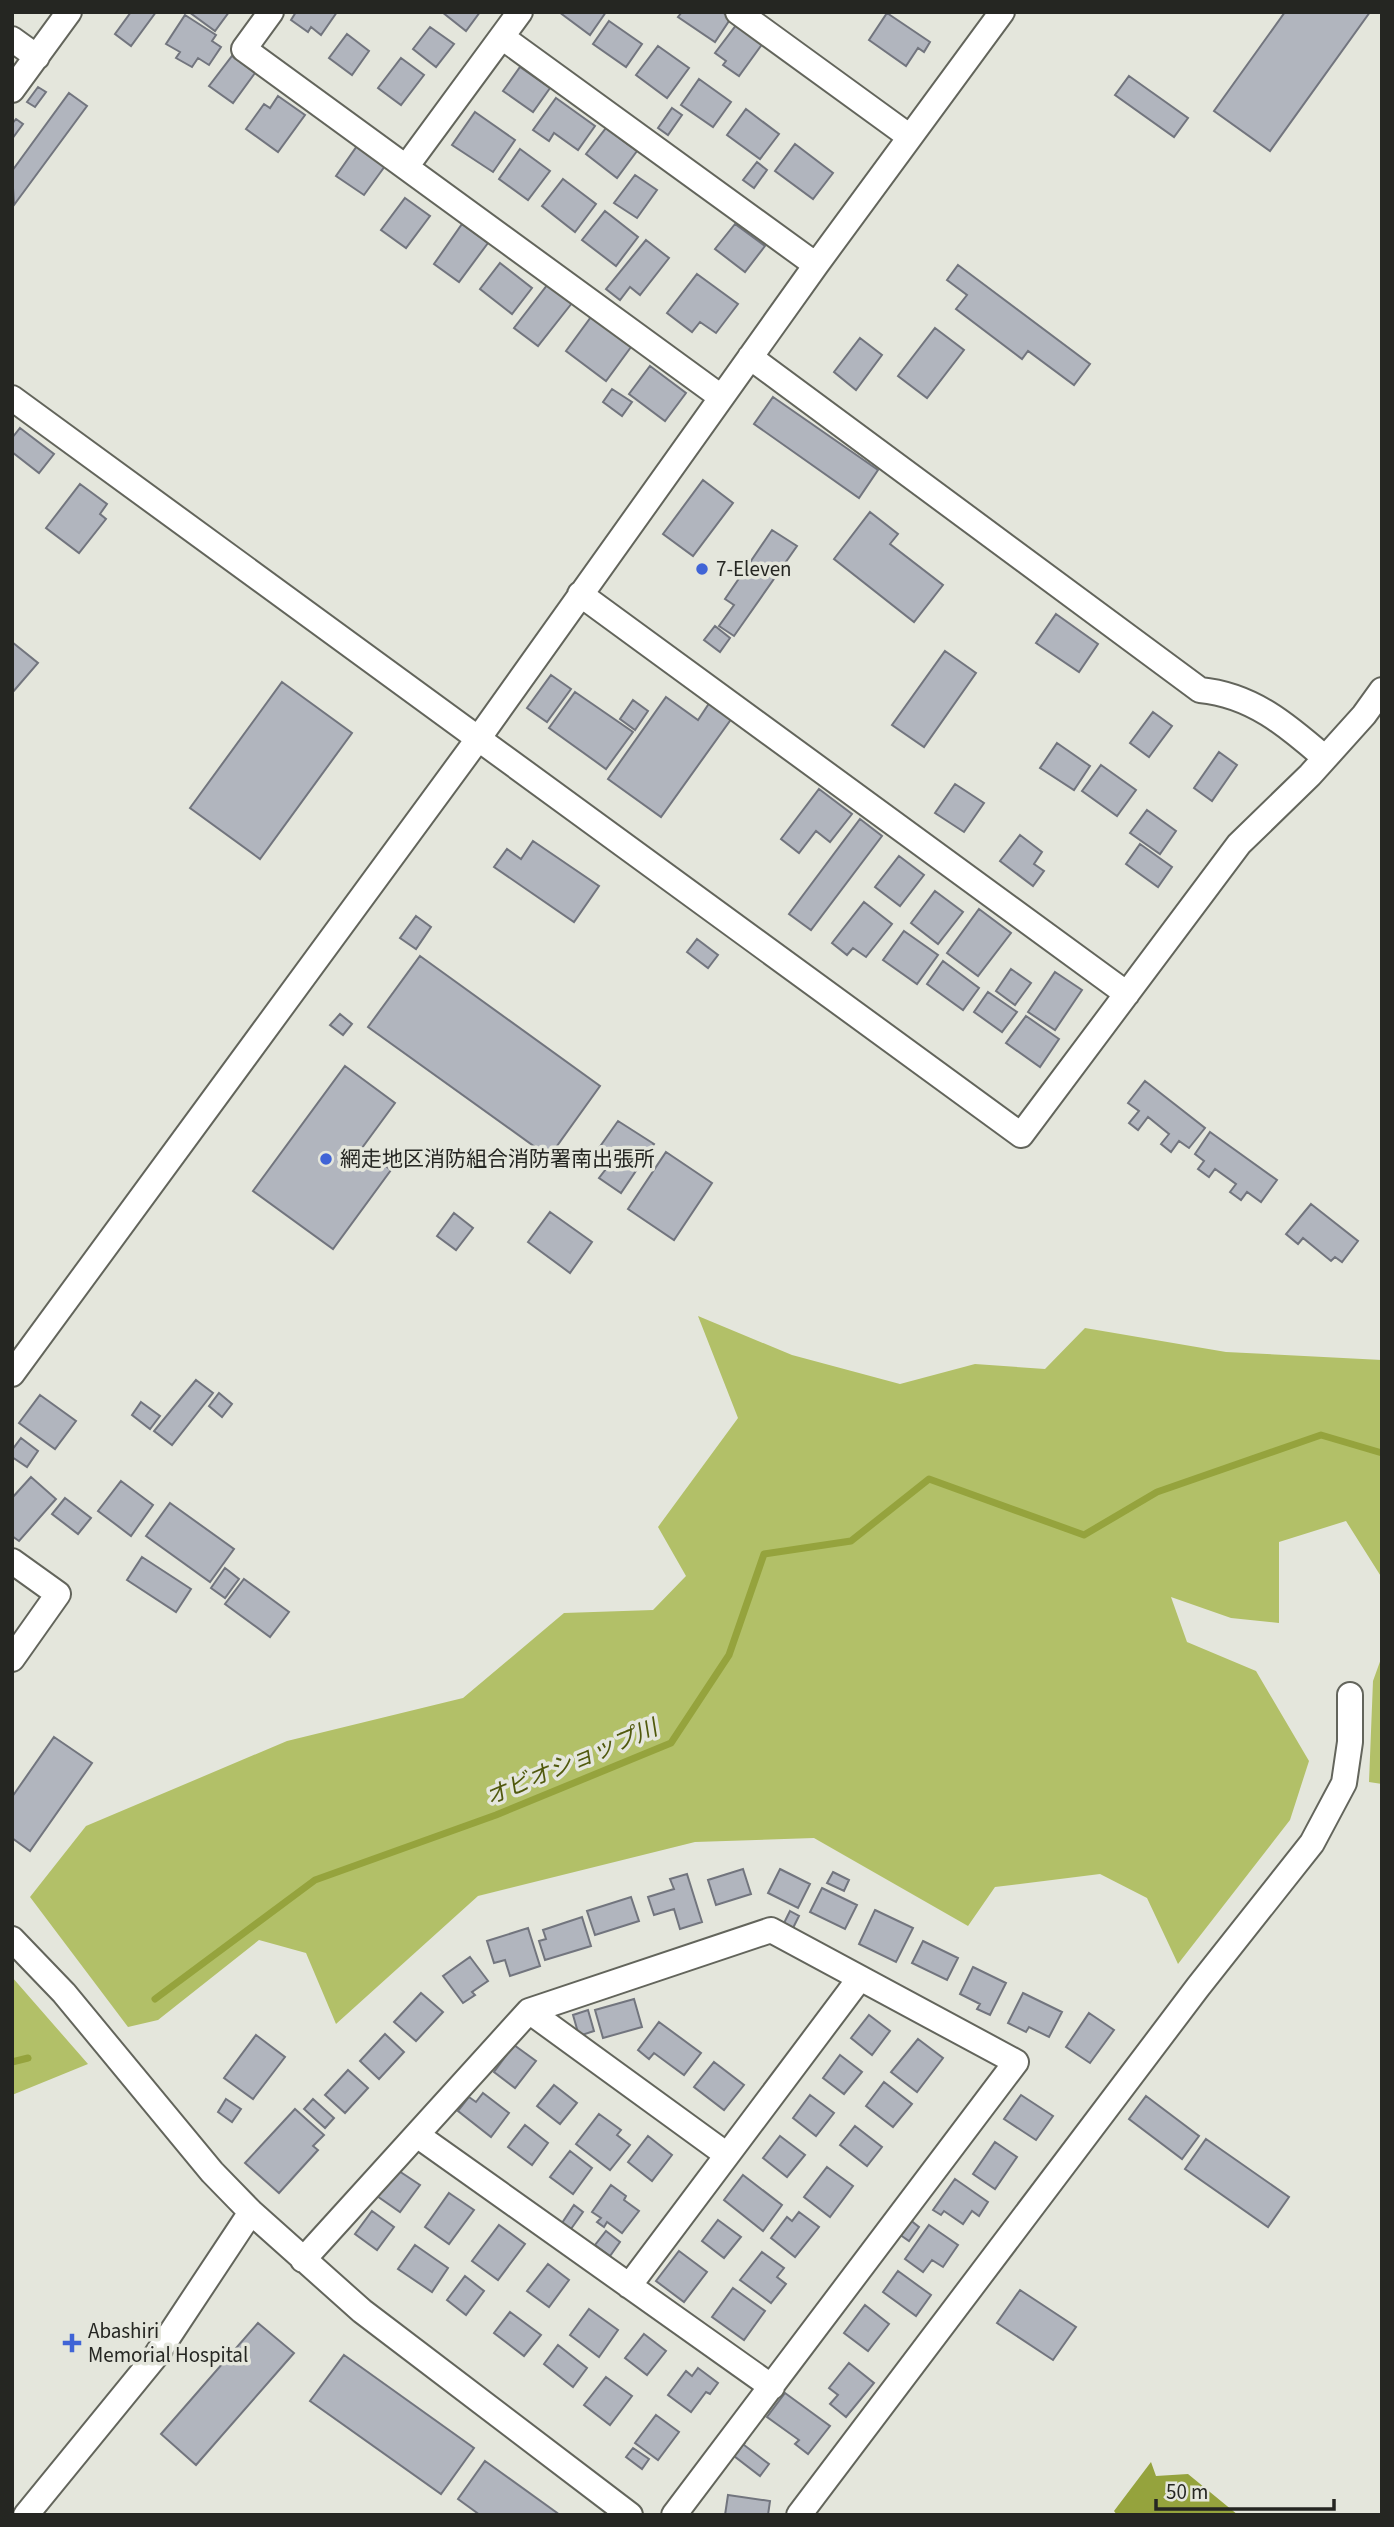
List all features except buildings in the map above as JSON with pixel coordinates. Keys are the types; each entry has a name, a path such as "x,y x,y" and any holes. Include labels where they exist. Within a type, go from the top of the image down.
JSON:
{"street":[{"path":"12,90 69,12"},
{"path":"271,12 244,49 721,397"},
{"path":"406,167 520,12"},
{"path":"12,1374 478,738 816,265 1002,12"},
{"path":"753,17 910,137"},
{"path":"502,37 816,265"},
{"path":"12,39 37,57"},
{"path":"750,357 1199,690 1228,694 1252,705 1288,725 1325,758"},
{"path":"12,398 1021,1135 1239,844 1325,758 1364,715 1382,690"},
{"path":"580,594 1126,994"},
{"path":"12,1561 58,1594 12,1659"},
{"path":"799,2515 1198,1987 1312,1843 1344,1783 1350,1742 1350,1695"},
{"path":"303,2260 529,2011 771,1930 1016,2062 674,2515"},
{"path":"12,1939 64,1993 212,2172 251,2212 362,2311 630,2515"},
{"path":"629,2286 860,1978"},
{"path":"529,2011 727,2155"},
{"path":"417,2135 772,2387"},
{"path":"26,2515 155,2357 251,2212"}],"shaded area":[{"path":"698,1316 792,1355 900,1384 975,1364 1045,1369 1085,1328 1226,1352 1382,1360 1382,1578 1346,1521 1279,1542 1279,1623 1231,1618 1171,1597 1187,1642 1256,1671 1309,1761 1290,1820 1178,1964 1147,1898 1100,1874 995,1887 968,1926 814,1838 695,1842 478,1896 336,2024 306,1953 259,1940 158,2020 128,2027 30,1897 86,1826 287,1741 463,1698 564,1613 653,1610 686,1576 658,1527 738,1418"},
{"path":"1382,1656 1382,1784 1369,1782 1373,1681"},
{"path":"12,1977 88,2064 12,2095"},
{"path":"1151,2462 1156,2476 1188,2474 1238,2515 1117,2515 1114,2511"}],"waterway":[{"name":"オビオショップ川","path":"155,1999 315,1880 496,1815 671,1743 729,1655 764,1554 851,1541 929,1479 1084,1535 1157,1492 1321,1435 1382,1453"},
{"name":"オビオショップ川","path":"12,2062 28,2058"}],"place":[{"name":"7-Eleven","path":"702,569"},
{"name":"網走地区消防組合消防署南出張所","path":"326,1159"},
{"name":"Abashiri Memorial Hospital","path":"72,2343"}]}
